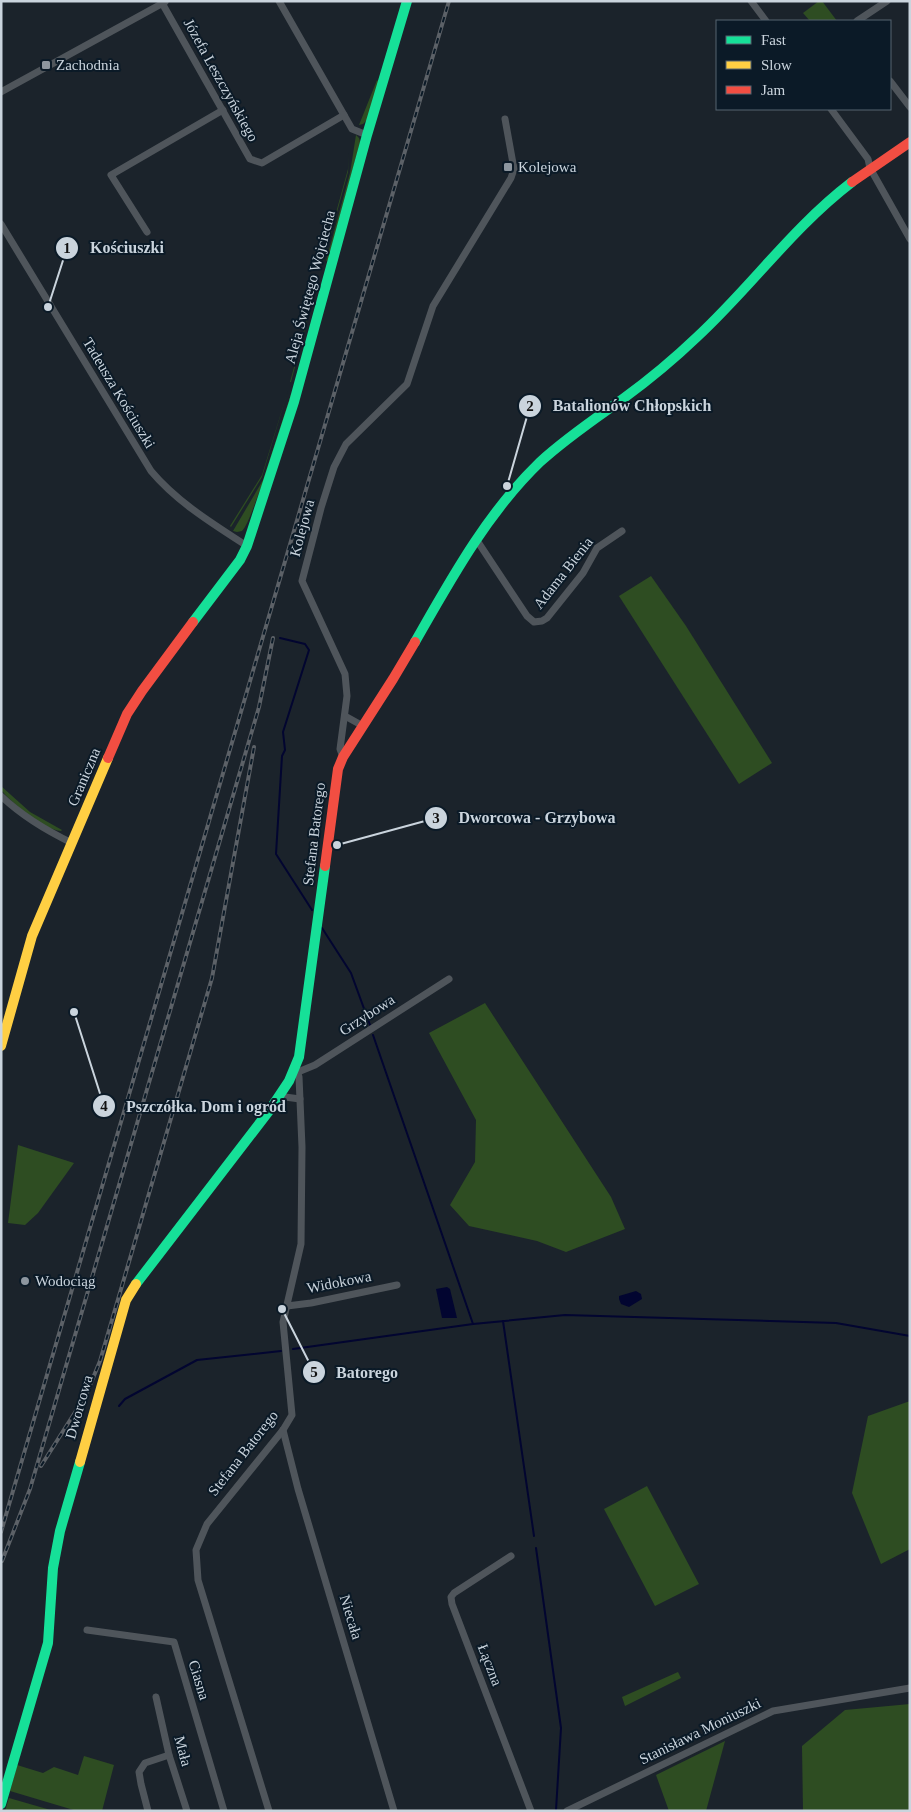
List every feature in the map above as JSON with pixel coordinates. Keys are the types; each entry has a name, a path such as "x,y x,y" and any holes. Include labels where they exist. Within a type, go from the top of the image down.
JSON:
{"street":[{"path":"279,1 352,129 366,135"},
{"name":"Aleja Świętego Wojciecha","path":"247,546 294,402 366,135 407,1"},
{"name":"Aleja Świętego Wojciecha","path":"398,34 414,1"},
{"path":"751,1 765,20"},
{"path":"858,20 886,1"},
{"path":"1,92 160,3"},
{"name":"Józefa Leszczyńskiego","path":"160,3 250,159 262,163 344,115"},
{"path":"891,82 910,107"},
{"path":"147,232 111,175 223,110"},
{"path":"832,110 868,159 870,168 910,239"},
{"name":"Kolejowa","path":"302,581 321,508 340,454 353,436 407,384 433,306 511,178 514,169 505,119"},
{"path":"342,757 398,670 476,539 514,490 544,458 637,388 682,351 743,293 803,224 840,191 870,168 910,142"},
{"name":"Tadeusza Kościuszki","path":"1,224 4,236 151,471 160,482 184,503 247,546"},
{"name":"Adama Bienia","path":"476,539 527,616 534,622 547,618 583,574 597,548 622,531"},
{"name":"Graniczna","path":"1,1046 32,936 128,714 142,691 240,560 247,546"},
{"name":"Stefana Batorego","path":"269,1811 198,1580 196,1550 202,1533 212,1517 283,1430 292,1415 283,1322 301,1244 302,1147 297,1069 338,769 342,757 340,749 347,696 345,674 302,581"},
{"path":"344,716 363,726"},
{"path":"1,796 17,811 38,825 72,842"},
{"name":"Grzybowa","path":"297,1069 315,1065 449,979"},
{"name":"Dworcowa","path":"1,1804 48,1643 53,1568 60,1530 126,1300 143,1274 278,1099 297,1069"},
{"path":"278,1099 285,1097 300,1099"},
{"name":"Widokowa","path":"287,1306 397,1285"},
{"name":"Niecała","path":"283,1430 298,1489 394,1811"},
{"name":"Łączna","path":"511,1556 454,1592 451,1597 452,1604 531,1811"},
{"name":"Ciasna","path":"87,1630 174,1642 224,1811"},
{"name":"Stanisława Moniuszki","path":"567,1811 773,1711 910,1688"},
{"name":"Mała","path":"156,1697 169,1755 187,1811"},
{"path":"148,1811 139,1772 145,1764 169,1755"}],"green space":[{"path":"819,1 822,1 836,20 809,20 803,13"},
{"path":"377,80 379,82 367,120 359,125"},
{"path":"356,135 360,142 328,260 326,261 350,173"},
{"path":"349,153 348,172 323,260 348,169"},
{"path":"322,264 291,382 290,382"},
{"path":"288,390 262,477 231,527 262,475"},
{"path":"291,394 262,486 250,517 242,531 233,531 263,480"},
{"path":"651,576 686,626 772,763 739,784 619,596"},
{"path":"1,786 30,812 62,830 54,829 37,821 6,795 1,790"},
{"path":"485,1003 611,1197 625,1229 566,1252 537,1241 469,1226 450,1205 475,1162 476,1120 429,1033"},
{"path":"18,1145 74,1163 38,1213 25,1225 8,1223"},
{"path":"910,1401 910,1549 881,1564 852,1493 868,1416"},
{"path":"647,1486 699,1584 655,1606 604,1509"},
{"path":"678,1672 681,1678 625,1706 622,1697"},
{"path":"910,1704 910,1811 803,1811 802,1746 845,1710"},
{"path":"725,1741 706,1811 669,1811 656,1775"},
{"path":"84,1756 114,1765 102,1811 77,1811 10,1791 17,1765 43,1773 54,1767 78,1775"},
{"path":"9,1798 54,1811 5,1811"}],"water":[{"path":"447,1287 450,1289 457,1318 442,1318 436,1289"},
{"path":"636,1291 641,1294 642,1299 629,1307 621,1304 619,1296"}],"waterway":[{"path":"280,638 305,644 309,650 283,732 285,750 282,756 276,854 312,910"},
{"path":"322,928 351,973 370,1025"},
{"path":"373,1035 473,1324 565,1315 836,1323 910,1336"},
{"path":"503,1321 534,1536"},
{"path":"293,1349 473,1324"},
{"path":"119,1406 125,1399 197,1360 281,1351"},
{"path":"536,1548 561,1728 556,1810"}],"railway":[{"path":"1,1532 449,1"},
{"path":"2,1561 30,1489 259,707 273,638"},
{"path":"41,1466 86,1395 100,1361 212,978 254,747"}],"traffic: fast":[{"path":"193,622 240,560 247,546 294,402 367,135 407,1"},
{"path":"415,642 471,547 521,482 560,445 634,391 680,353 717,318 810,218 852,182"},
{"path":"136,1284 269,1111 289,1081 299,1057 325,866"},
{"path":"1,1804 48,1643 53,1568 60,1531 80,1462"}],"traffic: slow":[{"path":"1,1046 32,936 108,758"},
{"path":"80,1462 126,1300 136,1284"}],"traffic: jam":[{"path":"852,182 910,142"},
{"path":"108,758 127,714 193,622"},
{"path":"325,866 338,769 343,757 415,642"}],"place":[{"name":"Zachodnia","path":"46,65"},
{"name":"Kolejowa","path":"508,167"},
{"name":"Kościuszki","path":"48,307"},
{"name":"Batalionów Chłopskich","path":"507,486"},
{"name":"Dworcowa - Grzybowa","path":"337,845"},
{"name":"Pszczółka. Dom i ogród","path":"74,1012"},
{"name":"Wodociąg","path":"25,1281"},
{"name":"Batorego","path":"282,1309"}]}
